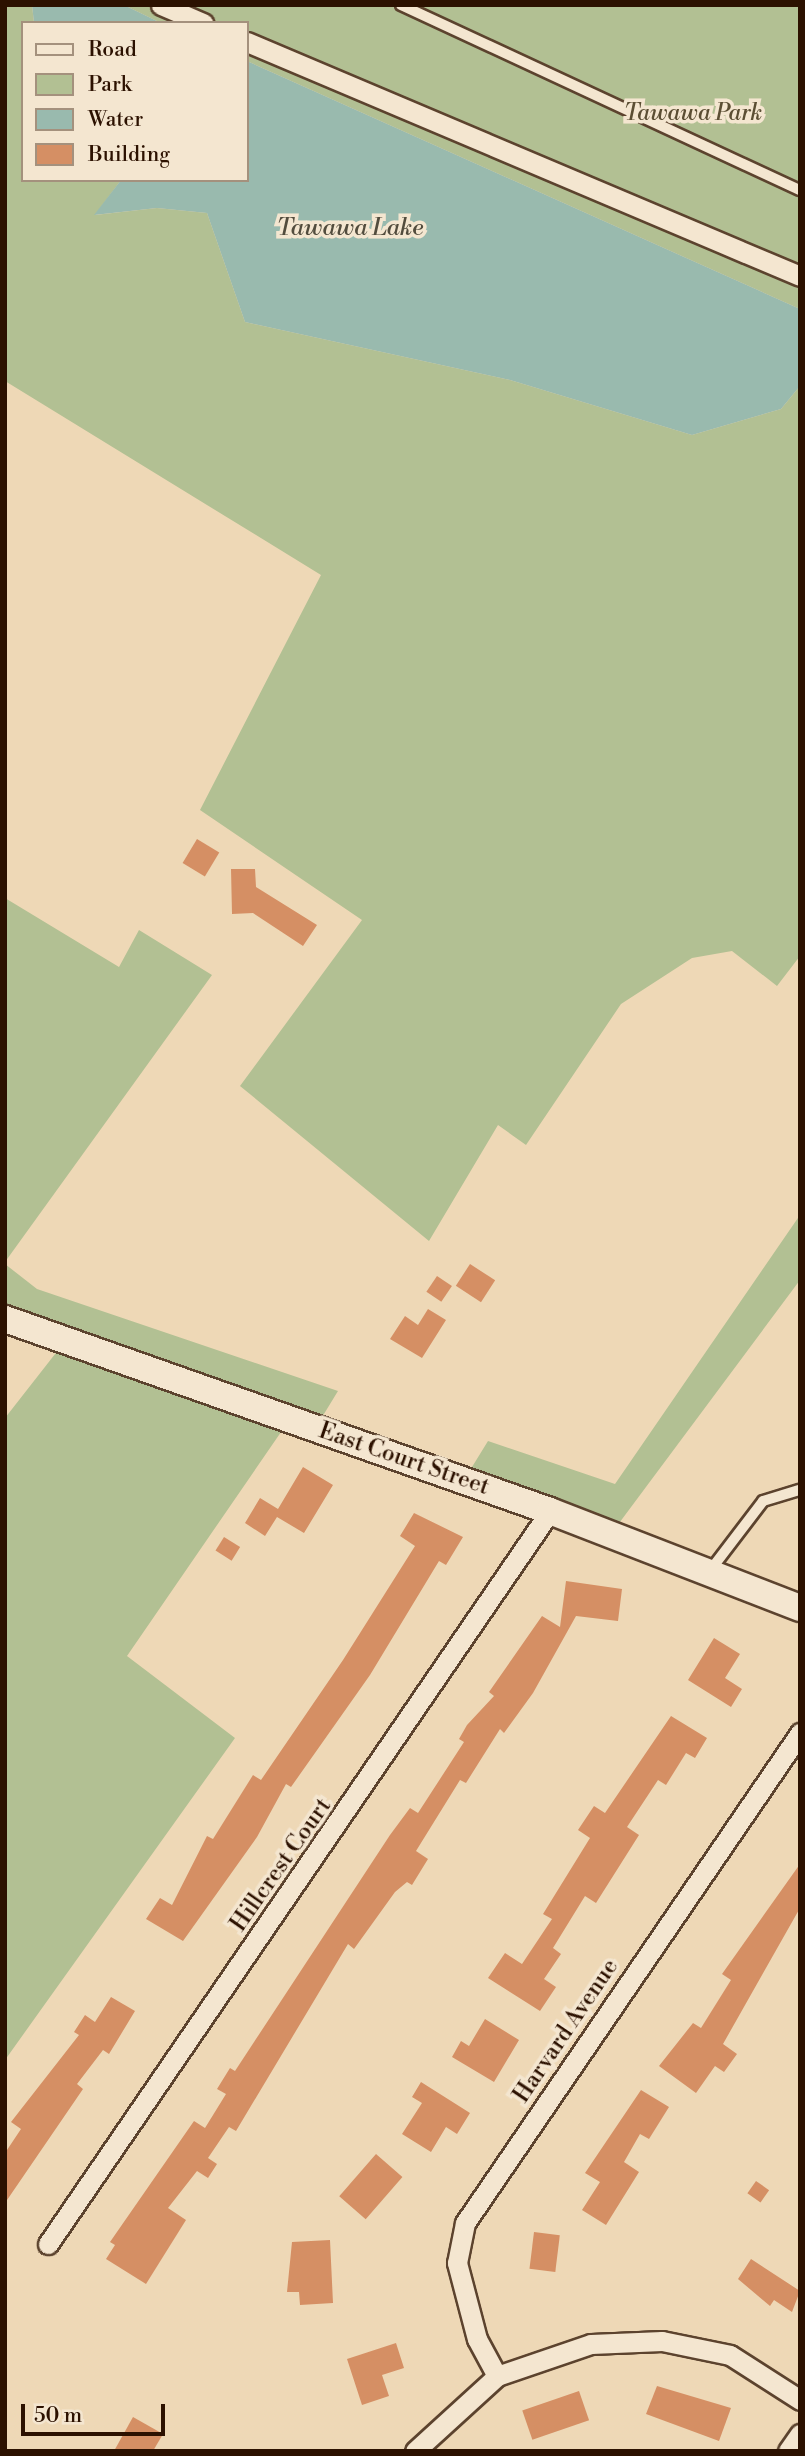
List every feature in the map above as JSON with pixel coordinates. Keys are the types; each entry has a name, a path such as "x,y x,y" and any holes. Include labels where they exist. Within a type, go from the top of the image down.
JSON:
{"main road":[{"name":"East Court Street","path":"5,1319 550,1511 800,1608"}],"street":[{"path":"161,5 197,21"},
{"path":"248,41 800,276"},
{"name":"Hillcrest Court","path":"48,2244 550,1511"},
{"name":"Harvard Avenue","path":"497,2376 477,2339 457,2263 465,2223 800,1733"},
{"path":"415,2451 497,2376 591,2344 662,2341 730,2355 800,2400"},
{"path":"788,2451 800,2434"}],"lane":[{"path":"401,5 800,190"},
{"path":"708,1573 763,1501 800,1490"}],"green space":[{"path":"5,5 32,5 34,21 21,21 21,182 120,182 95,215 157,208 207,213 245,322 510,380 692,435 781,409 800,386 800,956 777,986 732,951 692,958 621,1004 526,1145 498,1125 429,1241 240,1086 362,920 200,810 321,575 5,381"},
{"name":"Tawawa Park","path":"124,5 800,5 800,309 248,61 248,21 157,21"},
{"path":"5,898 119,967 139,930 212,975 5,1262"},
{"path":"800,1215 800,1280 611,1534 464,1480 488,1441 615,1484"},
{"path":"5,1264 37,1289 338,1391 316,1427 290,1419 127,1656 235,1738 5,2060 5,1418 66,1340 5,1319"}],"water":[{"path":"32,5 124,5 157,21 34,21"},
{"name":"Tawawa Lake","path":"248,61 800,309 800,386 781,409 692,435 510,380 245,322 207,213 157,208 94,215 119,182 248,182"}],"building":[{"path":"197,839 219,852 205,876 183,863"},
{"path":"231,869 255,869 256,887 317,925 303,946 253,913 232,914"},
{"path":"470,1264 495,1280 481,1302 456,1286"},
{"path":"437,1276 452,1286 441,1302 426,1292"},
{"path":"428,1309 446,1320 422,1358 390,1339 405,1316 418,1325"},
{"path":"303,1467 333,1485 304,1533 277,1517 265,1536 245,1523 260,1498 278,1509"},
{"path":"414,1513 463,1537 446,1565 439,1561 370,1675 291,1787 286,1784 257,1837 183,1941 146,1919 160,1898 172,1905 207,1836 213,1839 253,1775 261,1780 343,1660 415,1546 400,1536"},
{"path":"224,1537 240,1547 232,1561 216,1551"},
{"path":"566,1581 622,1589 618,1621 576,1616 533,1693 504,1733 500,1729 466,1783 460,1780 416,1851 428,1859 412,1885 407,1882 395,1892 354,1949 348,1944 236,2131 229,2127 208,2158 217,2164 208,2178 197,2171 168,2208 186,2220 146,2284 106,2259 115,2245 110,2242 194,2121 205,2128 226,2094 217,2089 230,2068 235,2071 390,1835 410,1808 418,1813 464,1742 459,1739 467,1725 494,1696 489,1692 542,1616 560,1627"},
{"path":"714,1638 740,1654 725,1678 742,1689 731,1707 688,1680"},
{"path":"671,1716 707,1738 695,1758 686,1753 666,1785 658,1780 627,1827 639,1835 596,1903 585,1896 553,1948 561,1954 544,1979 556,1987 540,2011 488,1978 505,1953 522,1964 552,1919 543,1914 590,1838 578,1830 594,1806 605,1813"},
{"path":"800,1864 800,1908 723,2044 737,2054 724,2072 715,2066 696,2093 659,2066 693,2023 701,2028 731,1980 722,1974"},
{"path":"111,1997 135,2011 109,2054 103,2050 77,2084 83,2089 5,2203 5,2153 21,2129 11,2122 79,2035 74,2032 85,2015 95,2022"},
{"path":"485,2019 519,2040 494,2082 452,2057 461,2041 469,2046"},
{"path":"421,2082 470,2113 457,2134 446,2127 431,2152 402,2134 422,2103 412,2097"},
{"path":"641,2090 669,2107 649,2139 640,2134 624,2162 639,2172 606,2225 582,2210 600,2182 585,2173"},
{"path":"376,2154 402,2177 366,2219 339,2196"},
{"path":"756,2181 769,2190 761,2202 747,2193"},
{"path":"534,2232 560,2235 555,2272 529,2269"},
{"path":"330,2240 333,2303 300,2305 299,2292 287,2292 292,2242"},
{"path":"751,2259 800,2291 792,2312 774,2300 770,2306 738,2279"},
{"path":"396,2343 404,2368 382,2375 389,2396 362,2405 347,2359"},
{"path":"657,2386 731,2408 719,2441 646,2414"},
{"path":"579,2391 589,2420 532,2440 522,2411"},
{"path":"133,2417 163,2434 153,2451 114,2451"}]}
